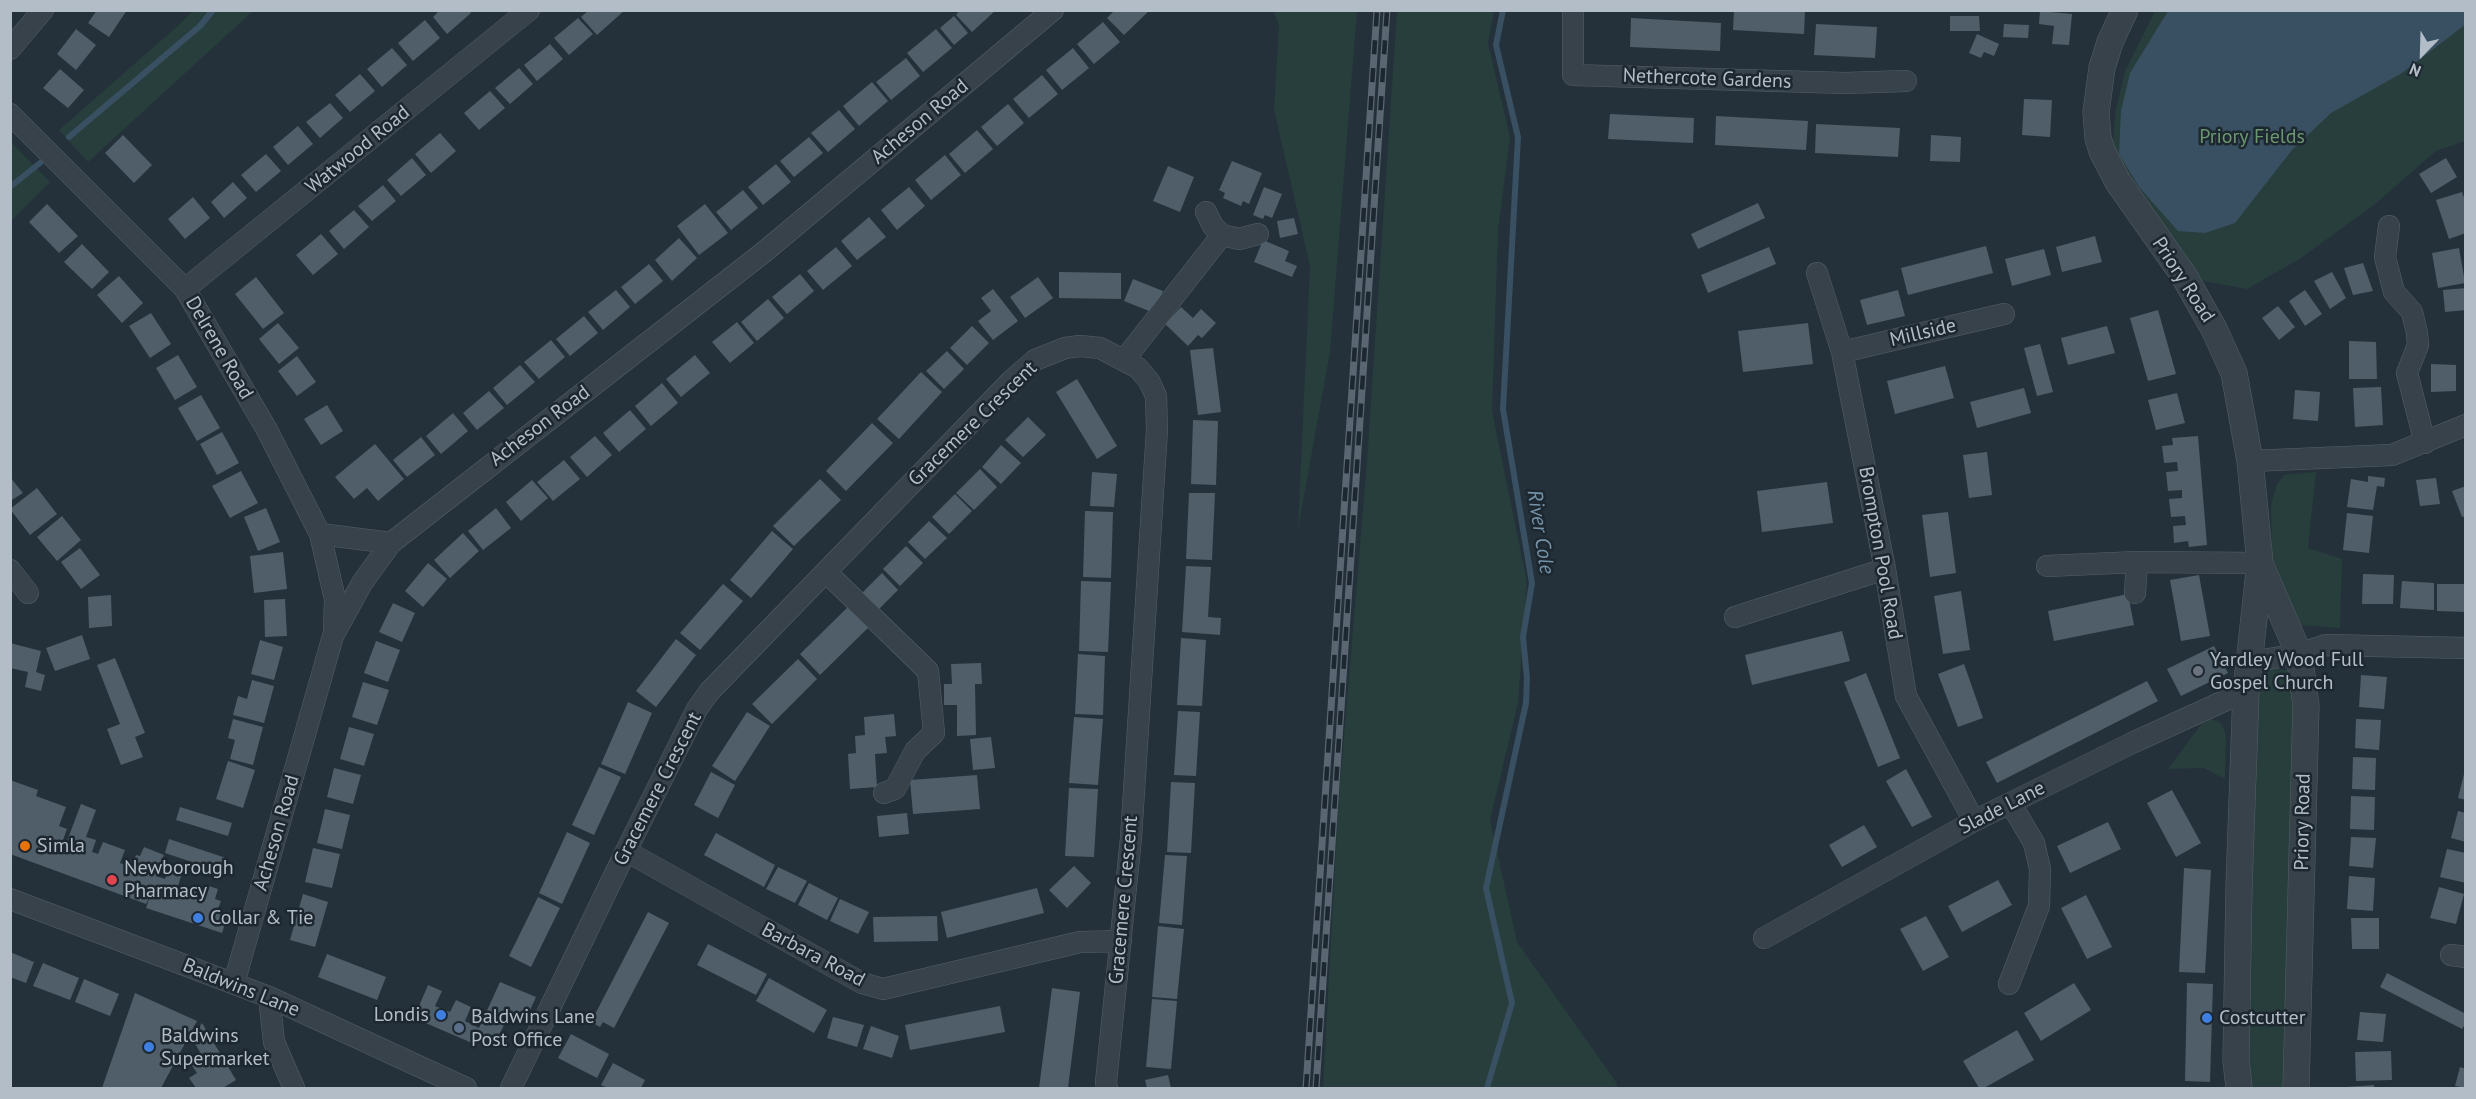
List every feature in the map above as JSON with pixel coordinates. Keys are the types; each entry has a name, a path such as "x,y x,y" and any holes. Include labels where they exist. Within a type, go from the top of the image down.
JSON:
{"street":[{"path":"10,49 43,10"},
{"name":"Watwood Road","path":"185,289 529,10"},
{"name":"Acheson Road","path":"234,983 333,636 362,583 391,543 764,252 1053,10"},
{"name":"Nethercote Gardens","path":"1573,10 1573,75 1845,82 1906,81"},
{"name":"Priory Road","path":"2125,10 2110,42 2102,68 2096,112 2098,138 2118,182 2184,276 2214,329 2234,373 2250,461 2260,563 2246,691 2239,886 2236,1060 2239,1089"},
{"name":"Delrene Road","path":"10,114 185,289 267,430 320,534 335,599 333,636"},
{"path":"1206,212 1213,226 1222,235 1239,239 1258,234"},
{"path":"2389,226 2385,257 2394,292 2412,312 2417,333 2418,345 2408,373 2425,443"},
{"path":"1124,360 1222,235"},
{"name":"Brompton Pool Road","path":"1817,273 1842,352 1885,569 1906,696 1974,821"},
{"name":"Millside","path":"1842,352 2004,314"},
{"name":"Gracemere Crescent","path":"511,1089 626,851 697,710 709,692 1012,380 1035,360 1065,348 1080,346 1100,348 1138,368 1156,396 1157,429 1131,838 1107,1089"},
{"path":"2250,461 2392,455 2466,425"},
{"path":"320,534 391,543"},
{"path":"2048,566 2137,562 2260,563"},
{"path":"2135,593 2137,562"},
{"name":"Priory Road","path":"2260,563 2299,654 2306,705 2296,1089"},
{"path":"1735,617 1885,569"},
{"path":"10,570 27,593"},
{"path":"826,572 928,671 934,733 915,751 895,789 884,793"},
{"path":"2250,662 2299,654 2326,645 2466,648"},
{"name":"Slade Lane","path":"1764,938 1974,821 2132,743 2246,691"},
{"path":"2009,984 2039,906 2040,869 2034,843 2011,804"},
{"name":"Barbara Road","path":"626,851 862,983 883,989 1080,942 1121,941"},
{"name":"Baldwins Lane","path":"10,899 269,997 466,1089"},
{"path":"269,997 274,1042 294,1089"}],"green space":[{"path":"192,11 253,11 88,162 59,130"},
{"path":"1273,11 1357,11 1330,352 1298,529 1310,266 1274,110 1279,25"},
{"path":"1397,11 1494,11 1488,43 1510,137 1498,230 1492,411 1527,582 1518,703 1490,820 1517,942 1618,1088 1323,1088 1338,810 1367,461"},
{"name":"Priory Fields","path":"2155,11 2465,11 2465,141 2436,151 2374,205 2301,258 2247,289 2203,281 2145,205 2112,148 2116,109 2125,71"},
{"path":"11,142 50,182 11,221"},
{"path":"2316,472 2308,548 2342,559 2340,628 2300,625 2272,561 2271,505 2277,484 2284,475"},
{"path":"2268,669 2287,670 2292,676 2298,707 2286,1088 2250,1088 2247,982 2258,704 2261,675"},
{"path":"2211,719 2221,723 2226,734 2225,779 2204,768 2168,769 2202,723"}],"water":[{"path":"2465,10 2466,24 2402,73 2331,113 2292,150 2235,223 2205,233 2178,231 2139,187 2119,154 2121,111 2130,73 2168,11"}],"building":[{"path":"97,10 127,10 109,37 88,23"},
{"path":"440,10 469,10 471,13 447,34 433,17"},
{"path":"589,10 625,10 597,35 581,17"},
{"path":"960,10 996,10 972,32 956,15"},
{"path":"1115,10 1150,10 1124,35 1107,18"},
{"path":"1734,10 1805,10 1804,34 1733,30"},
{"path":"2040,11 2072,14 2069,45 2052,44 2054,26 2039,24"},
{"path":"954,16 968,33 954,45 940,28"},
{"path":"1950,16 1979,16 1980,31 1950,31"},
{"path":"578,18 593,34 569,55 554,38"},
{"path":"1631,18 1721,23 1720,51 1630,47"},
{"path":"425,20 440,38 413,61 398,43"},
{"path":"1103,22 1120,42 1094,64 1077,44"},
{"path":"1816,24 1877,27 1875,58 1814,55"},
{"path":"2004,24 2029,25 2028,38 2003,37"},
{"path":"76,29 96,45 76,70 57,54"},
{"path":"936,29 952,48 923,72 907,53"},
{"path":"1977,34 1999,44 1994,56 1984,52 1981,58 1969,53"},
{"path":"550,44 563,59 537,81 524,65"},
{"path":"392,48 407,65 382,87 367,69"},
{"path":"1073,48 1089,68 1062,90 1046,70"},
{"path":"906,58 920,76 891,100 876,82"},
{"path":"519,68 533,84 510,104 495,88"},
{"path":"60,69 84,90 68,108 43,88"},
{"path":"360,74 375,91 350,112 335,95"},
{"path":"1042,75 1058,94 1029,118 1013,99"},
{"path":"872,82 888,101 859,126 843,106"},
{"path":"490,91 505,108 479,130 464,113"},
{"path":"2024,99 2052,100 2050,137 2022,135"},
{"path":"330,103 343,118 320,138 306,122"},
{"path":"1008,104 1024,123 997,146 981,127"},
{"path":"839,110 855,129 828,152 811,133"},
{"path":"1610,114 1694,118 1693,143 1608,139"},
{"path":"1716,116 1808,121 1806,150 1715,145"},
{"path":"1816,124 1900,128 1898,157 1815,153"},
{"path":"298,126 313,144 288,165 273,147"},
{"path":"977,130 993,149 965,173 949,154"},
{"path":"440,133 456,151 431,173 415,154"},
{"path":"123,135 152,165 134,183 105,153"},
{"path":"1931,135 1961,137 1960,162 1930,161"},
{"path":"809,137 823,153 794,177 780,161"},
{"path":"266,154 281,171 256,192 241,175"},
{"path":"945,155 961,175 931,200 915,180"},
{"path":"412,158 426,175 401,196 387,180"},
{"path":"2446,158 2457,177 2431,193 2419,174"},
{"path":"1232,161 1262,173 1249,204 1243,201 1241,206 1223,198 1225,193 1219,190"},
{"path":"776,164 791,182 763,205 748,187"},
{"path":"1168,166 1194,177 1180,212 1153,201"},
{"path":"233,182 247,198 224,218 211,202"},
{"path":"383,185 396,201 372,221 358,206"},
{"path":"909,187 925,206 897,230 881,210"},
{"path":"1264,187 1282,194 1272,218 1265,215 1263,219 1253,215"},
{"path":"743,190 758,208 731,230 716,212"},
{"path":"2462,192 2466,203 2466,233 2449,239 2436,200"},
{"path":"193,197 210,218 185,239 168,219"},
{"path":"1758,203 1765,218 1698,249 1691,234"},
{"path":"47,204 78,236 59,253 29,222"},
{"path":"705,204 728,233 699,255 677,226"},
{"path":"354,210 369,227 344,249 329,231"},
{"path":"869,217 886,237 857,260 841,241"},
{"path":"1294,218 1298,234 1280,238 1277,221"},
{"path":"321,234 338,254 313,275 296,255"},
{"path":"2095,236 2102,262 2062,272 2056,247"},
{"path":"679,238 697,258 672,281 655,260"},
{"path":"1263,240 1289,251 1285,261 1297,266 1292,277 1254,262"},
{"path":"82,244 109,272 92,289 64,262"},
{"path":"1986,246 1993,273 1908,295 1901,268"},
{"path":"836,247 852,266 823,290 807,271"},
{"path":"1769,247 1776,264 1708,293 1701,275"},
{"path":"2459,248 2465,283 2438,288 2432,253"},
{"path":"2044,249 2051,275 2012,286 2005,259"},
{"path":"2363,263 2373,291 2353,295 2344,268"},
{"path":"649,264 663,281 635,304 621,287"},
{"path":"1059,272 1121,273 1121,299 1059,298"},
{"path":"2332,272 2346,298 2330,309 2314,281"},
{"path":"800,274 814,291 787,314 772,297"},
{"path":"119,276 143,303 122,323 97,295"},
{"path":"256,277 284,313 263,329 235,294"},
{"path":"1038,277 1053,298 1025,318 1010,297"},
{"path":"1133,279 1163,291 1154,313 1124,301"},
{"path":"2466,288 2466,310 2445,312 2443,290"},
{"path":"993,289 1018,321 993,340 978,321 991,311 981,298"},
{"path":"616,290 630,307 603,330 588,312"},
{"path":"1898,290 1905,316 1867,325 1860,300"},
{"path":"2305,290 2322,314 2305,326 2289,301"},
{"path":"768,299 784,318 757,341 741,322"},
{"path":"2278,306 2295,327 2279,340 2262,318"},
{"path":"1181,307 1193,318 1201,309 1216,323 1202,338 1198,335 1188,346 1165,324"},
{"path":"2158,310 2176,374 2148,381 2130,318"},
{"path":"151,313 171,344 150,358 129,326"},
{"path":"584,316 598,333 570,356 556,339"},
{"path":"737,322 754,343 730,363 712,342"},
{"path":"278,323 299,348 279,364 259,339"},
{"path":"1808,323 1813,364 1743,372 1738,331"},
{"path":"972,326 989,343 967,365 950,348"},
{"path":"2107,326 2115,353 2068,365 2061,338"},
{"path":"551,340 565,357 539,379 524,362"},
{"path":"2349,341 2376,342 2377,379 2349,379"},
{"path":"2040,344 2053,392 2037,396 2024,348"},
{"path":"1213,348 1221,412 1198,415 1190,350"},
{"path":"947,351 964,369 944,389 926,371"},
{"path":"178,355 197,387 175,400 156,368"},
{"path":"695,355 710,373 681,397 666,379"},
{"path":"297,356 316,382 297,396 278,371"},
{"path":"2431,364 2456,365 2456,391 2431,392"},
{"path":"520,365 535,382 507,405 493,388"},
{"path":"1945,366 1954,398 1895,414 1887,381"},
{"path":"921,372 942,392 899,439 877,419"},
{"path":"1077,379 1117,446 1097,459 1056,392"},
{"path":"662,383 678,403 651,426 635,406"},
{"path":"2381,387 2383,425 2355,427 2353,388"},
{"path":"2024,388 2031,413 1977,428 1970,402"},
{"path":"2295,390 2320,392 2318,421 2293,419"},
{"path":"489,391 504,408 477,430 463,413"},
{"path":"2177,393 2185,423 2156,430 2148,400"},
{"path":"201,395 220,428 197,441 178,408"},
{"path":"327,405 343,431 321,445 304,419"},
{"path":"630,410 646,429 619,452 603,433"},
{"path":"453,413 468,431 441,454 426,436"},
{"path":"1028,417 1046,435 1023,457 1005,440"},
{"path":"1193,420 1218,421 1216,485 1191,484"},
{"path":"872,423 893,443 846,491 826,471"},
{"path":"222,432 239,463 217,475 200,444"},
{"path":"595,436 612,455 587,477 570,457"},
{"path":"2198,436 2207,545 2189,547 2188,541 2174,543 2173,526 2186,525 2185,516 2171,517 2169,499 2182,498 2182,490 2168,491 2166,472 2178,471 2177,462 2164,463 2162,446 2173,445 2172,438"},
{"path":"421,437 435,455 407,477 393,460"},
{"path":"375,444 404,479 378,501 367,488 354,499 335,477"},
{"path":"1001,445 1021,463 1001,484 982,467"},
{"path":"1987,452 1992,495 1969,498 1963,455"},
{"path":"564,460 580,479 553,501 537,482"},
{"path":"980,469 997,487 974,510 956,493"},
{"path":"241,471 258,503 230,518 212,486"},
{"path":"1092,472 1117,474 1114,507 1090,506"},
{"path":"2368,476 2385,478 2384,487 2377,486 2373,510 2347,507 2351,479 2368,482"},
{"path":"10,477 23,493 10,501"},
{"path":"2436,478 2440,504 2420,506 2416,480"},
{"path":"820,479 841,500 794,546 773,526"},
{"path":"532,480 548,498 521,521 506,502"},
{"path":"1827,482 1833,523 1762,532 1757,491"},
{"path":"2466,486 2466,516 2462,517 2452,491"},
{"path":"37,488 57,514 30,535 10,509"},
{"path":"1189,493 1215,493 1212,560 1186,559"},
{"path":"955,494 972,511 949,534 932,517"},
{"path":"266,508 280,542 258,551 244,517"},
{"path":"496,508 511,528 483,550 468,531"},
{"path":"1085,511 1113,512 1111,578 1083,577"},
{"path":"1948,512 1956,573 1930,577 1922,515"},
{"path":"2347,513 2373,516 2369,553 2343,550"},
{"path":"62,516 81,540 57,561 37,537"},
{"path":"929,521 947,538 925,559 908,542"},
{"path":"772,531 793,549 751,598 730,580"},
{"path":"463,533 479,551 450,578 434,560"},
{"path":"906,546 923,563 900,586 883,569"},
{"path":"80,548 100,575 81,589 61,562"},
{"path":"283,552 287,589 254,593 250,556"},
{"path":"428,563 447,579 423,607 405,591"},
{"path":"1186,566 1211,567 1208,617 1221,618 1220,635 1182,632"},
{"path":"882,573 898,590 878,610 861,594"},
{"path":"2363,574 2394,575 2393,604 2362,604"},
{"path":"2199,575 2210,636 2181,641 2170,580"},
{"path":"1081,581 1111,582 1108,652 1079,651"},
{"path":"2402,581 2434,583 2434,610 2400,608"},
{"path":"723,584 743,601 700,650 680,633"},
{"path":"2437,584 2466,584 2466,612 2437,611"},
{"path":"1961,591 1970,650 1943,654 1934,596"},
{"path":"2128,594 2134,625 2054,641 2048,611"},
{"path":"111,595 112,626 89,628 88,597"},
{"path":"285,599 287,636 265,637 264,600"},
{"path":"393,603 415,613 402,642 379,632"},
{"path":"849,606 869,627 820,675 800,654"},
{"path":"1842,631 1850,661 1752,685 1745,655"},
{"path":"82,635 90,659 55,671 46,648"},
{"path":"1181,638 1206,640 1202,706 1177,705"},
{"path":"676,639 696,655 656,707 636,691"},
{"path":"260,640 283,647 274,680 251,674"},
{"path":"376,641 400,650 388,682 364,673"},
{"path":"10,643 41,651 36,672 45,675 41,691 25,687 28,672 10,668"},
{"name":"Yardley Wood Full Gospel Church","path":"2214,646 2228,673 2181,696 2167,669"},
{"path":"1078,654 1105,656 1103,715 1075,714"},
{"path":"115,658 145,733 135,737 143,757 121,765 107,729 120,724 97,665"},
{"path":"798,659 817,679 772,724 752,704"},
{"path":"981,663 982,684 975,684 976,735 957,736 957,705 944,705 944,684 952,684 951,664"},
{"path":"1964,664 1983,718 1958,727 1938,674"},
{"path":"1866,673 1900,758 1878,767 1844,682"},
{"path":"2361,675 2387,677 2384,709 2359,707"},
{"path":"252,680 274,686 264,723 233,715 238,696 247,699"},
{"path":"2147,681 2158,701 1997,783 1986,762"},
{"path":"363,682 389,690 377,725 352,717"},
{"path":"628,702 652,713 625,774 601,764"},
{"path":"1178,711 1200,712 1196,776 1174,775"},
{"path":"747,712 770,726 735,781 712,766"},
{"path":"894,714 896,736 885,737 887,753 875,754 877,787 850,789 848,754 856,753 855,736 865,735 864,717"},
{"path":"1074,717 1103,719 1098,785 1069,783"},
{"path":"233,719 263,727 253,765 230,759 235,740 228,738"},
{"path":"2356,719 2381,720 2379,750 2355,748"},
{"path":"349,727 374,734 364,766 340,759"},
{"path":"991,737 995,768 973,770 970,739"},
{"path":"2353,757 2376,758 2375,790 2352,789"},
{"path":"228,761 255,770 243,808 216,799"},
{"path":"599,767 621,777 594,835 572,825"},
{"path":"334,768 361,775 353,804 327,797"},
{"path":"1906,769 1932,817 1912,827 1886,781"},
{"path":"2466,771 2466,800 2458,798"},
{"path":"711,772 735,785 718,818 694,805"},
{"path":"977,775 980,809 913,814 910,780"},
{"path":"10,780 38,790 36,796 66,807 59,826 67,829 63,840 67,841 81,804 96,810 86,837 96,840 92,852 98,854 103,842 125,850 120,863 126,865 127,860 133,862 136,855 140,856 144,847 164,855 156,876 165,879 168,871 181,876 178,886 202,894 206,885 218,889 215,899 221,901 217,911 228,915 222,933 146,908 150,896 146,904 10,854"},
{"path":"1171,782 1195,783 1191,853 1167,852"},
{"path":"1069,788 1098,789 1094,857 1065,856"},
{"path":"2172,790 2201,843 2176,857 2147,803"},
{"path":"2351,796 2375,797 2374,830 2350,829"},
{"path":"180,807 232,823 228,836 176,820"},
{"path":"325,809 350,815 342,849 317,843"},
{"path":"2458,811 2466,813 2466,842 2451,838"},
{"path":"907,813 909,834 879,837 877,816"},
{"path":"2108,822 2121,849 2070,873 2057,846"},
{"path":"1864,825 1877,847 1842,867 1829,845"},
{"path":"567,832 590,843 562,904 539,893"},
{"path":"716,833 775,865 764,887 704,855"},
{"path":"2351,837 2376,838 2373,868 2349,866"},
{"path":"169,839 226,858 222,872 165,853"},
{"path":"313,848 340,854 332,888 305,882"},
{"path":"2447,849 2466,853 2466,883 2440,877"},
{"path":"1165,855 1187,856 1182,925 1159,923"},
{"path":"1074,866 1091,883 1067,908 1049,890"},
{"path":"778,867 807,881 795,903 766,889"},
{"path":"2184,868 2211,870 2205,973 2179,972"},
{"path":"2349,876 2375,878 2373,911 2347,909"},
{"path":"1998,880 2012,905 1962,932 1948,906"},
{"path":"809,883 838,898 827,920 798,905"},
{"path":"2439,887 2464,894 2456,924 2430,918"},
{"path":"1037,888 1044,913 947,938 941,912"},
{"path":"303,894 328,902 315,947 290,940"},
{"path":"2086,895 2112,947 2087,959 2061,908"},
{"path":"538,897 560,908 531,967 509,956"},
{"path":"840,899 869,912 858,934 830,921"},
{"path":"648,912 669,923 614,1028 603,1022 600,1027 591,1022"},
{"path":"937,916 938,941 874,942 873,917"},
{"path":"1926,916 1949,957 1923,971 1900,929"},
{"path":"2351,918 2379,918 2379,949 2352,949"},
{"path":"1158,926 1184,929 1177,999 1152,997"},
{"path":"708,944 767,974 756,995 697,965"},
{"path":"10,952 34,962 26,983 10,977"},
{"path":"327,954 386,977 377,1000 318,977"},
{"path":"43,963 79,978 70,1000 33,986"},
{"path":"2387,973 2466,1014 2466,1023 2462,1029 2380,987"},
{"path":"769,978 827,1010 814,1033 756,1001"},
{"path":"84,979 119,994 110,1016 75,1002"},
{"path":"500,982 536,997 525,1021 509,1015 497,1039 472,1043 414,1018 428,985 442,991 435,1006 450,1012 456,1000 471,1007 465,1021 479,1028"},
{"path":"2074,983 2091,1010 2041,1041 2024,1013"},
{"path":"2187,983 2213,984 2210,1082 2185,1081"},
{"path":"1052,988 1080,992 1068,1088 1039,1088"},
{"name":"Baldwins Supermarket","path":"135,993 197,1021 161,1088 102,1088"},
{"path":"1152,999 1177,1001 1171,1069 1146,1067"},
{"path":"1000,1006 1005,1032 910,1050 905,1025"},
{"path":"2360,1012 2386,1014 2383,1042 2357,1040"},
{"path":"833,1017 864,1025 857,1047 827,1038"},
{"path":"202,1023 236,1080 223,1088 196,1088 189,1078 197,1073 188,1060 200,1052 192,1039"},
{"path":"871,1026 899,1036 892,1058 863,1049"},
{"path":"2017,1030 2034,1060 1984,1088 1979,1088 1963,1061"},
{"path":"571,1034 609,1054 597,1078 558,1058"},
{"path":"2391,1051 2392,1080 2356,1081 2355,1052"},
{"path":"613,1063 645,1080 641,1088 608,1088 601,1085"},
{"path":"2460,1067 2466,1069 2466,1088 2455,1086"},
{"path":"1168,1075 1171,1088 1147,1088 1145,1080"},
{"path":"2374,1085 2374,1088 2346,1088 2346,1087"}],"waterway":[{"path":"69,137 200,26 213,10"},
{"name":"River Cole","path":"1487,1088 1512,1003 1486,888 1526,703 1527,678 1523,637 1532,583 1503,409 1518,137 1496,45 1503,10"},
{"path":"10,187 40,163"}],"railway":[{"path":"1306,1088 1377,10"},
{"path":"1316,1088 1387,10"}],"place":[{"name":"Yardley Wood Full Gospel Church","path":"2198,671"},
{"name":"Simla","path":"25,846"},
{"name":"Newborough Pharmacy","path":"112,880"},
{"name":"Collar & Tie","path":"198,918"},
{"name":"Londis","path":"441,1015"},
{"name":"Costcutter","path":"2207,1018"},
{"name":"Baldwins Lane Post Office","path":"459,1028"},
{"name":"Baldwins Supermarket","path":"149,1047"}]}
